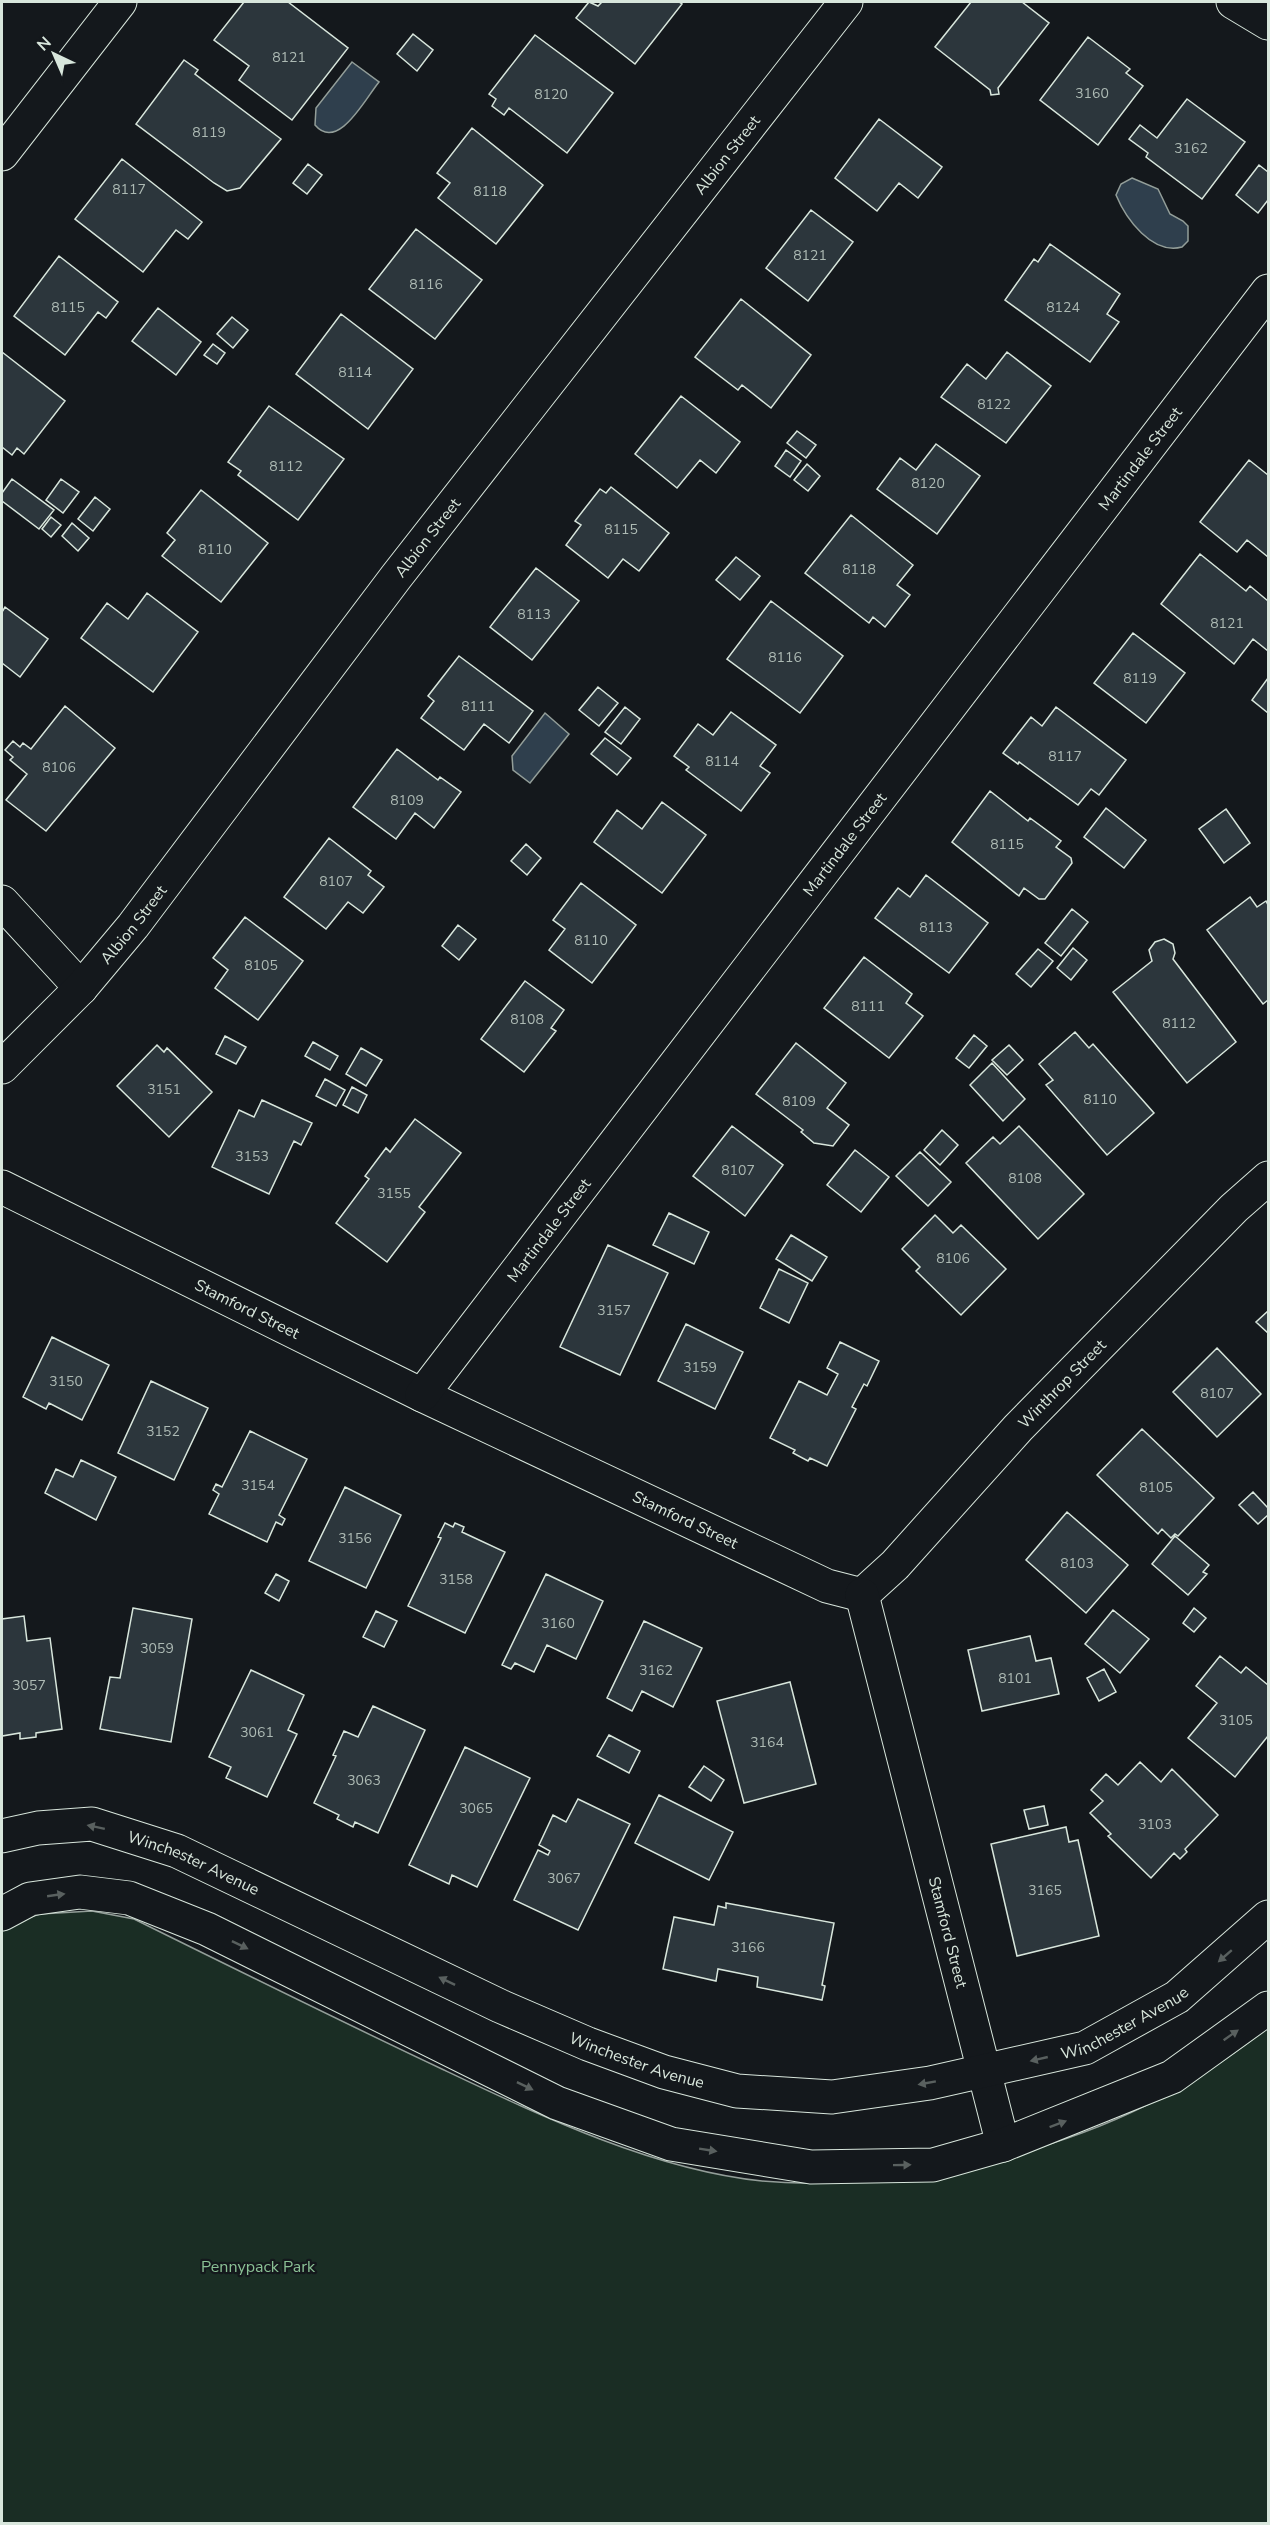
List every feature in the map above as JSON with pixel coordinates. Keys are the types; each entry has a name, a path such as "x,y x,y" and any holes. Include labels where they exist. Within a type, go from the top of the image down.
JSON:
{"street":[{"path":"2,154 120,2"},
{"name":"Albion Street","path":"2,1067 81,987 133,926 396,577 846,2"},
{"path":"1233,2 1269,23"},
{"name":"Martindale Street","path":"422,1395 1269,291"},
{"path":"2,902 81,987"},
{"name":"Winthrop Street","path":"862,1595 895,1565 1017,1428 1234,1208 1269,1178"},
{"name":"Stamford Street","path":"2,1187 422,1395 827,1586 862,1595 1004,2145"},
{"name":"Winchester Avenue","path":"2,1836 38,1828 92,1824 177,1851 500,2006 588,2044 664,2072 737,2091 832,2097 930,2083 1085,2048 1177,1997 1269,1917"},
{"path":"2,1914 30,1899 80,1892 129,1898 207,1929 557,2103 671,2144 812,2167 933,2165 1004,2145 1172,2077 1269,2008"}],"green space":[{"name":"Pennypack Park","path":"92,1911 134,1919 481,2088 599,2139 680,2165 721,2175 762,2181 816,2183 870,2180 923,2173 1016,2154 1093,2128 1167,2095 1235,2052 1268,2027 1268,2523 2,2524 2,1926 40,1914"}],"water":[{"path":"352,62 379,82 359,110 342,128 333,132 324,132 315,125 316,108"},
{"path":"1132,178 1158,189 1170,214 1188,226 1188,241 1182,247 1160,246 1133,224 1116,195 1121,184"},
{"path":"545,713 569,734 530,783 513,770 512,756"}],"building":[{"path":"244,2 288,2 348,48 292,120 239,80 249,66 214,40"},
{"path":"589,2 598,6 602,2 679,2 682,4 635,64 576,18"},
{"path":"971,2 1022,2 1049,23 998,88 999,94 991,95 990,90 935,47"},
{"path":"413,34 433,50 417,71 397,54"},
{"path":"535,35 613,93 567,153 509,108 504,115 492,106 496,99 489,94"},
{"path":"1088,37 1130,69 1126,73 1143,86 1098,145 1040,100"},
{"path":"184,60 198,70 195,74 281,139 240,188 227,191 214,183 136,124"},
{"path":"1187,99 1245,142 1202,199 1146,157 1148,153 1129,139 1140,125 1157,138"},
{"path":"879,119 942,167 918,198 899,183 877,211 835,178"},
{"path":"472,128 543,185 496,244 438,198 450,183 437,173"},
{"path":"122,159 202,222 188,239 176,230 143,272 75,219"},
{"path":"308,164 322,175 307,194 293,183"},
{"path":"1259,165 1268,172 1268,200 1258,213 1236,195"},
{"path":"811,210 853,242 808,301 766,268"},
{"path":"416,229 482,280 435,339 369,289"},
{"path":"1050,244 1120,294 1107,314 1119,322 1090,362 1005,300 1034,259 1038,262"},
{"path":"59,256 118,302 106,318 98,312 65,355 14,316"},
{"path":"741,299 811,355 771,408 742,385 738,390 695,357"},
{"path":"158,308 201,342 176,375 132,341"},
{"path":"341,314 413,369 368,429 296,374"},
{"path":"232,317 248,330 233,348 217,334"},
{"path":"213,344 225,353 217,364 204,355"},
{"path":"2,352 65,401 24,454 17,448 12,455 2,447"},
{"path":"1007,352 1051,386 1006,443 941,397 967,364 986,379"},
{"path":"681,396 740,442 716,473 700,460 677,488 635,454"},
{"path":"269,406 344,459 298,520 238,475 241,471 228,462"},
{"path":"797,431 816,445 806,458 787,443"},
{"path":"936,444 980,476 937,534 877,489 900,458 916,470"},
{"path":"786,450 801,461 790,477 775,466"},
{"path":"1249,460 1268,475 1268,557 1247,540 1237,552 1200,522"},
{"path":"807,464 820,476 808,491 794,480"},
{"path":"12,479 54,510 39,529 2,501 2,493"},
{"path":"61,479 79,492 63,513 46,500"},
{"path":"611,487 669,533 639,571 623,559 608,578 566,545 581,525 575,521 600,489 606,493"},
{"path":"201,490 268,543 221,602 162,556 175,540 167,533"},
{"path":"95,497 110,509 93,531 78,519"},
{"path":"851,515 913,565 897,585 910,595 885,627 873,617 869,623 805,573"},
{"path":"51,517 61,525 51,537 42,529"},
{"path":"72,523 89,538 78,551 62,536"},
{"path":"1200,554 1246,591 1250,586 1268,601 1268,651 1253,639 1234,664 1161,604"},
{"path":"736,557 760,576 740,600 716,580"},
{"path":"536,568 579,601 532,660 490,627"},
{"path":"147,593 198,632 153,692 81,638 107,603 128,619"},
{"path":"771,601 843,656 800,713 727,659"},
{"path":"5,607 48,639 20,677 2,663 2,612"},
{"path":"1133,633 1185,673 1146,723 1094,683"},
{"path":"459,656 533,711 509,743 484,724 464,750 421,718 434,701 428,696"},
{"path":"1268,678 1268,713 1252,700"},
{"path":"598,687 618,703 599,726 579,710"},
{"path":"65,706 115,748 46,831 6,800 27,774 10,760 13,757 5,750 13,741 20,747 23,743 31,749"},
{"path":"625,707 640,719 621,744 605,732"},
{"path":"1056,707 1126,760 1099,795 1091,789 1078,805 1003,753 1031,717 1042,726"},
{"path":"731,712 776,745 760,766 770,773 741,811 686,770 689,767 674,756 698,724 713,735"},
{"path":"605,738 631,758 617,775 591,754"},
{"path":"397,749 438,780 440,777 461,792 434,828 415,813 396,839 353,807"},
{"path":"990,791 1028,821 1030,818 1061,841 1056,847 1071,858 1072,863 1045,899 1039,899 1024,888 1019,896 952,842"},
{"path":"662,802 706,835 662,893 594,842 617,810 642,829"},
{"path":"1106,808 1146,840 1124,868 1084,837"},
{"path":"1226,809 1250,843 1224,863 1199,829"},
{"path":"329,838 371,871 368,875 384,887 363,913 348,902 326,929 284,897"},
{"path":"526,844 541,858 527,875 511,861"},
{"path":"926,875 988,923 949,973 875,918 898,888 910,897"},
{"path":"581,883 636,925 592,983 549,950 565,929 553,920"},
{"path":"1250,897 1257,907 1266,901 1268,905 1268,1000 1263,1004 1207,930"},
{"path":"1072,909 1088,922 1061,956 1045,943"},
{"path":"245,917 303,961 258,1020 215,988 228,970 213,958"},
{"path":"458,925 476,939 459,960 442,946"},
{"path":"1164,939 1173,944 1175,953 1173,959 1236,1042 1187,1083 1113,992 1152,961 1149,950 1155,942"},
{"path":"1073,948 1087,960 1071,980 1057,968"},
{"path":"1038,949 1053,961 1031,987 1016,974"},
{"path":"864,957 912,994 906,1003 923,1016 889,1058 824,1008"},
{"path":"525,981 564,1010 551,1028 556,1031 524,1072 481,1039"},
{"path":"1075,1032 1089,1048 1093,1044 1154,1113 1107,1155 1046,1085 1053,1080 1039,1064"},
{"path":"974,1035 987,1046 969,1068 956,1058"},
{"path":"225,1036 246,1047 236,1064 216,1054"},
{"path":"313,1042 338,1056 330,1070 305,1056"},
{"path":"796,1043 846,1083 827,1108 849,1125 833,1146 814,1143 801,1132 803,1130 756,1094"},
{"path":"157,1045 164,1052 167,1048 212,1092 169,1137 117,1086"},
{"path":"1009,1045 1023,1060 1007,1075 992,1060"},
{"path":"361,1048 382,1060 366,1086 346,1074"},
{"path":"992,1063 1025,1099 1003,1121 970,1085"},
{"path":"325,1079 345,1090 336,1106 316,1096"},
{"path":"352,1087 367,1095 358,1113 343,1105"},
{"path":"262,1100 312,1123 301,1145 294,1141 269,1194 212,1167 239,1110 254,1117"},
{"path":"415,1119 461,1153 419,1207 425,1212 387,1262 336,1223 369,1179 365,1176 386,1148 390,1152"},
{"path":"732,1126 783,1165 745,1216 693,1176"},
{"path":"1019,1126 1084,1194 1038,1239 966,1163 993,1137 1000,1144"},
{"path":"942,1130 958,1145 940,1165 924,1150"},
{"path":"855,1150 889,1177 861,1212 827,1185"},
{"path":"920,1152 951,1182 928,1206 896,1176"},
{"path":"669,1213 709,1232 694,1264 653,1245"},
{"path":"935,1215 953,1233 961,1225 1006,1269 961,1315 916,1271 920,1267 902,1249"},
{"path":"791,1235 827,1257 812,1281 776,1259"},
{"path":"608,1245 668,1273 620,1375 560,1347"},
{"path":"779,1269 808,1283 789,1323 760,1308"},
{"path":"1268,1311 1268,1333 1256,1322"},
{"path":"686,1324 743,1352 715,1409 658,1381"},
{"path":"52,1337 109,1365 82,1420 49,1403 46,1409 23,1397"},
{"path":"840,1342 879,1361 867,1386 864,1384 852,1407 856,1409 827,1466 810,1458 808,1461 793,1453 795,1450 770,1438 799,1381 827,1395 838,1374 827,1368"},
{"path":"1217,1348 1261,1394 1217,1437 1173,1392"},
{"path":"151,1381 208,1408 174,1480 118,1453"},
{"path":"1142,1429 1214,1498 1178,1536 1175,1534 1171,1538 1162,1529 1158,1534 1097,1475"},
{"path":"250,1431 307,1459 279,1515 285,1519 282,1525 276,1522 267,1542 209,1514 219,1494 213,1490 216,1484 222,1487"},
{"path":"81,1460 116,1477 96,1520 45,1493 56,1469 73,1477"},
{"path":"345,1487 401,1515 366,1588 309,1561"},
{"path":"1253,1492 1268,1508 1268,1515 1258,1524 1239,1505"},
{"path":"1067,1512 1128,1565 1086,1613 1026,1560"},
{"path":"445,1523 453,1527 455,1523 464,1527 462,1532 505,1552 465,1633 408,1606 441,1538 438,1537"},
{"path":"1175,1536 1209,1565 1203,1572 1207,1574 1188,1595 1152,1564"},
{"path":"276,1574 289,1581 279,1601 265,1593"},
{"path":"546,1574 603,1601 576,1659 547,1645 534,1672 515,1663 511,1669 502,1665"},
{"path":"133,1608 192,1619 171,1742 100,1729 110,1677 120,1678"},
{"path":"1194,1608 1206,1618 1194,1632 1183,1623"},
{"path":"1113,1610 1149,1639 1120,1673 1085,1644"},
{"path":"376,1611 397,1621 384,1647 363,1637"},
{"path":"24,1616 27,1641 50,1638 62,1729 36,1733 36,1737 20,1739 20,1733 2,1736 2,1619"},
{"path":"644,1621 702,1648 673,1707 642,1691 632,1711 607,1698"},
{"path":"1030,1636 1036,1661 1051,1658 1059,1694 982,1711 968,1650"},
{"path":"1220,1656 1241,1673 1246,1667 1268,1685 1268,1736 1235,1777 1188,1738 1217,1703 1196,1686"},
{"path":"1104,1669 1116,1692 1099,1701 1087,1678"},
{"path":"251,1670 304,1695 288,1730 297,1734 267,1797 226,1778 231,1767 209,1757"},
{"path":"790,1682 816,1784 744,1803 717,1701"},
{"path":"373,1706 425,1730 378,1833 355,1822 353,1827 337,1819 339,1815 314,1803 336,1756 333,1755 344,1731 358,1737"},
{"path":"609,1735 640,1751 629,1773 597,1756"},
{"path":"465,1747 530,1778 477,1887 452,1875 449,1884 409,1865"},
{"path":"1140,1762 1161,1782 1172,1769 1218,1815 1185,1849 1187,1852 1180,1859 1174,1853 1151,1878 1108,1836 1111,1834 1090,1813 1103,1801 1091,1790 1106,1774 1118,1785"},
{"path":"704,1766 724,1780 711,1801 689,1787"},
{"path":"659,1795 733,1832 709,1880 635,1843"},
{"path":"578,1799 630,1824 578,1930 514,1900 538,1850 548,1855 550,1851 539,1845 553,1815 566,1822"},
{"path":"1044,1806 1048,1825 1029,1829 1024,1810"},
{"path":"1066,1827 1069,1842 1078,1840 1099,1936 1017,1956 991,1844"},
{"path":"726,1903 834,1923 822,1985 825,1986 822,2000 757,1987 758,1977 718,1969 716,1981 663,1969 674,1917 714,1925 718,1906 726,1908"}]}
